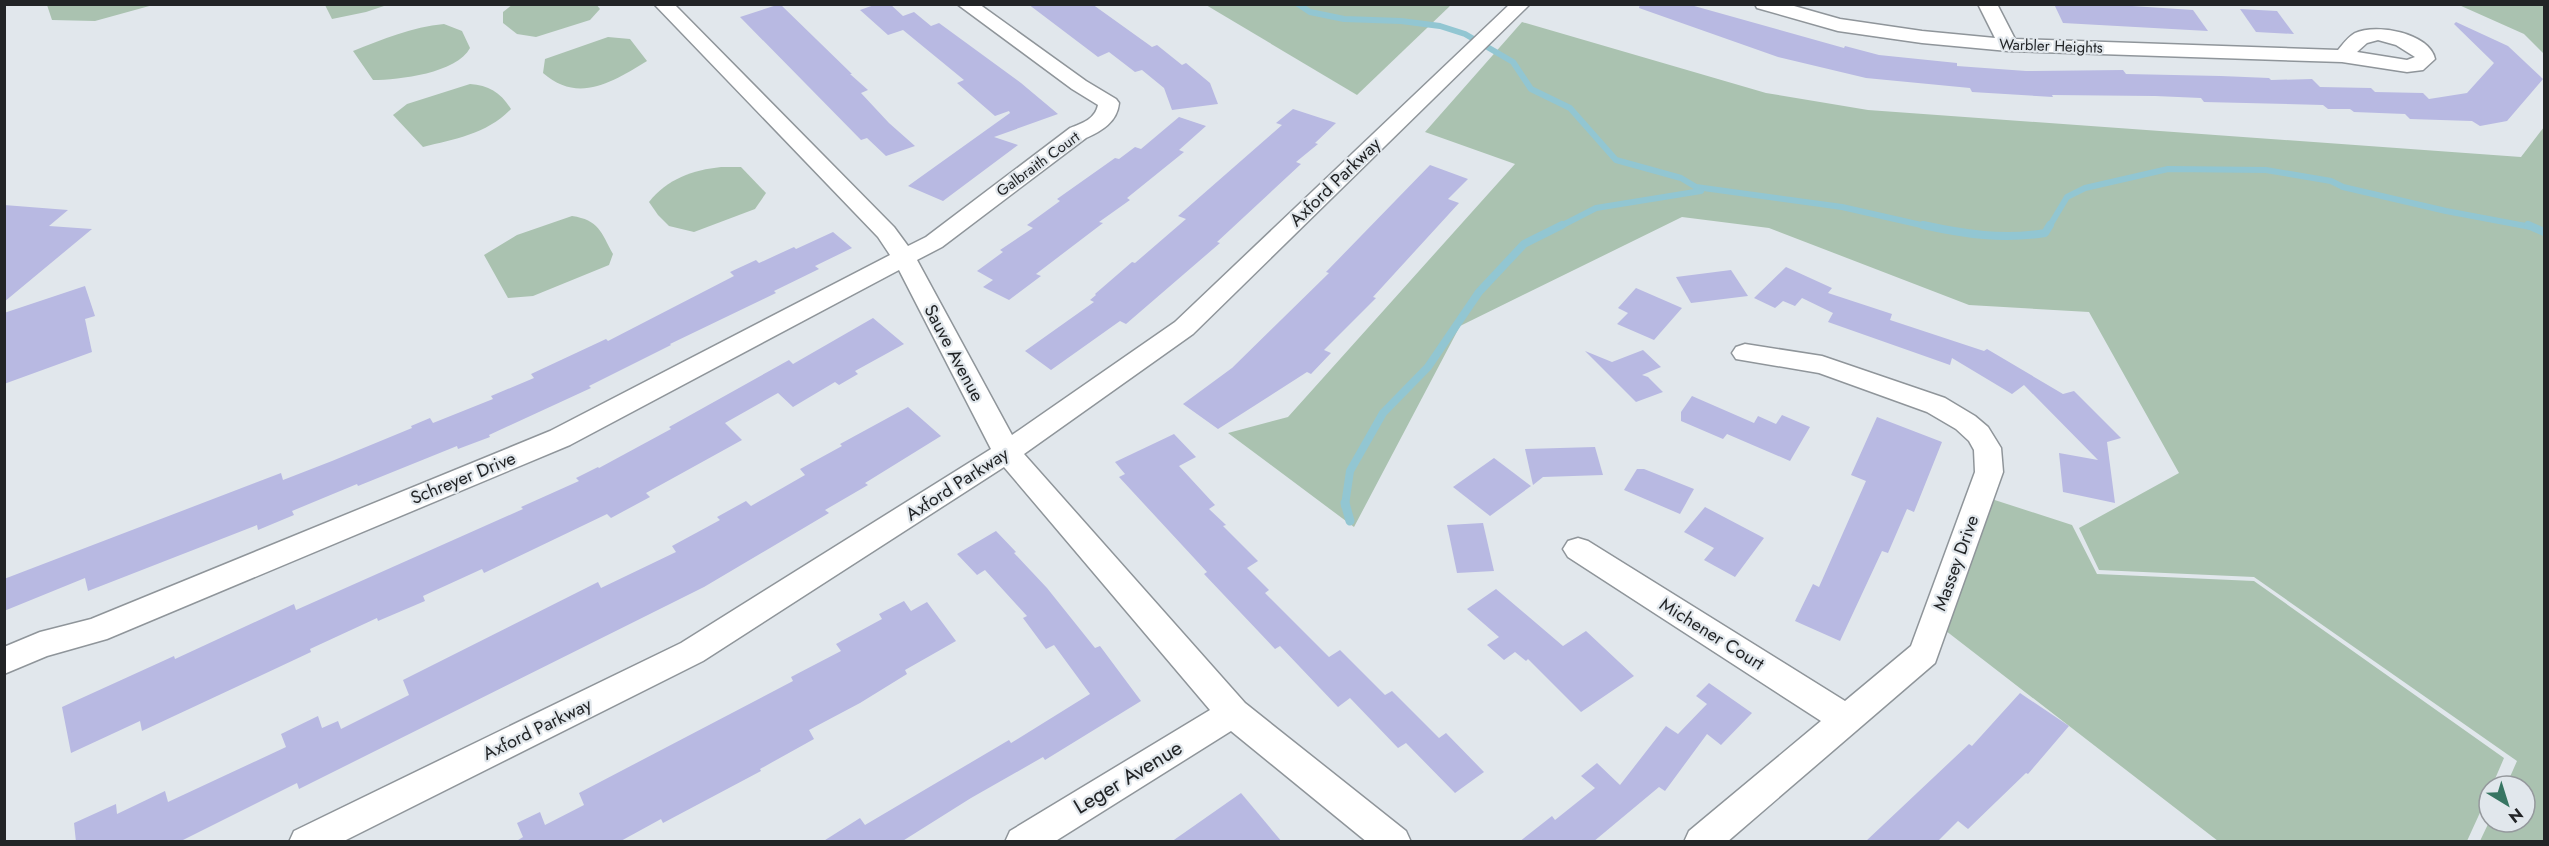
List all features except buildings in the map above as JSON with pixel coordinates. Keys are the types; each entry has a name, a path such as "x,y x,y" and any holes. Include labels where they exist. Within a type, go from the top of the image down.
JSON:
{"street":[{"name":"Sauve Avenue","path":"663,4 886,232 904,258 1007,452 1233,713 1394,842"},
{"name":"Galbraith Court","path":"904,258 942,235 1078,134 1099,123 1108,111 1109,103 1101,96 1079,85 966,4"},
{"name":"Axford Parkway","path":"306,842 692,652 1007,452 1184,328 1521,4"},
{"name":"Warbler Heights","path":"1764,4 1838,25 2008,45 2342,56"},
{"path":"1987,4 2008,45"},
{"name":"Schreyer Drive","path":"4,661 40,645 96,630 560,438 904,258"},
{"name":"Massey Drive","path":"1701,842 1924,654 1989,472 1987,447 1978,435 1966,424 1936,405 1822,365 1745,353"},
{"name":"Michener Court","path":"1578,549 1846,719"},
{"name":"Leger Avenue","path":"1022,842 1233,713"}],"green space":[{"path":"47,4 153,5 95,21 52,20"},
{"path":"513,4 596,4 600,9 590,20 536,37 517,34 503,23 503,12"},
{"path":"325,5 387,5 332,19"},
{"path":"1206,5 1451,5 1357,95"},
{"path":"2459,5 2544,5 2544,54 2524,34"},
{"path":"1522,22 1766,93 1868,110 2521,157 2544,127 2544,841 2480,841 2483,834 2537,834 2537,774 2511,774 2517,761 2254,577 2099,570 2079,528 2179,473 2089,312 1969,305 1769,228 1682,217 1460,326 1354,527 1228,433 1288,417 1515,164 1425,132"},
{"path":"444,24 462,31 470,48 453,64 440,69 397,79 373,80 353,51 409,31"},
{"path":"608,37 630,39 647,61 608,82 582,88 569,87 556,82 543,73 545,59"},
{"path":"470,84 494,91 511,109 481,130 423,147 393,115 407,104"},
{"path":"741,167 766,193 755,209 694,232 669,226 649,202 664,187 681,177 700,170"},
{"path":"572,216 588,221 598,228 613,254 609,265 533,296 508,298 484,255 517,235"},
{"path":"1973,493 2072,525 2097,574 2254,581 2504,758 2497,774 2477,774 2477,819 2467,841 2218,841 1928,617"}],"waterway":[{"path":"1298,4 1310,12 1344,19 1401,21 1440,26 1465,34 1513,62 1531,89 1570,108 1616,160 1681,178 1696,187 1842,207 1930,227"},
{"path":"2049,227 2067,197 2085,188 2168,169 2266,170 2331,181 2343,187 2446,211 2531,227"},
{"path":"1559,227 1596,208 1701,191"},
{"path":"1345,504 1350,471 1383,413 1428,367 1479,292 1524,244 1562,225"},
{"path":"1923,225 1999,236 2045,233 2050,225"},
{"path":"2528,225 2544,232"},
{"path":"1345,504 1350,521"}]}
